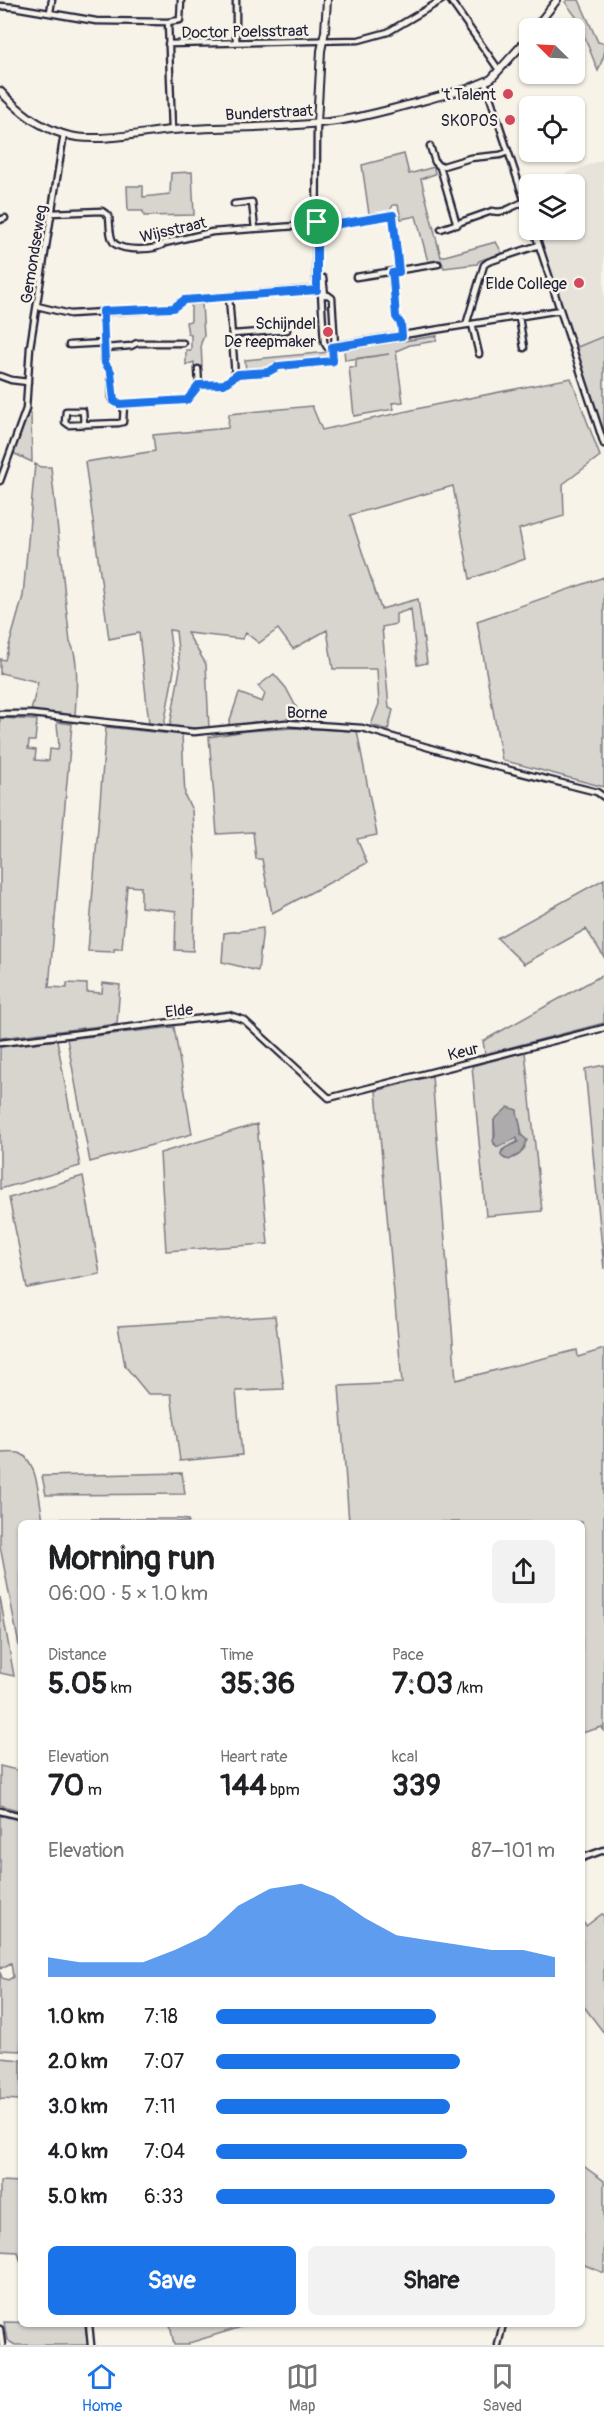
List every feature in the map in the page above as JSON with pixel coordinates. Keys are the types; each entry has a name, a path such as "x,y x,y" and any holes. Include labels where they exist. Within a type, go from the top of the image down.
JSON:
{"street":[{"path":"50,12 52,0"},
{"path":"0,6 96,21 168,22 180,20 181,0"},
{"path":"236,0 236,42"},
{"path":"317,290 317,123 327,0"},
{"name":"Doctor Poelsstraat","path":"168,44 359,40 381,35 402,25 442,0"},
{"path":"450,0 499,70"},
{"path":"543,18 557,0"},
{"path":"168,22 172,130"},
{"name":"Bunderstraat","path":"0,91 32,120 64,134 85,138 172,130 317,123 344,120 485,82 519,48"},
{"path":"485,82 519,186"},
{"name":"Gemondseweg","path":"0,481 26,409 30,347 64,134"},
{"path":"430,146 435,162 440,167 457,225"},
{"path":"440,167 470,158 508,152"},
{"path":"234,204 252,202 255,229"},
{"path":"441,229 492,211 500,213 519,205"},
{"name":"Wijsstraat","path":"51,213 102,211 109,216 112,242 136,250 160,248 165,243 212,232 317,225 329,222 333,225 393,215 399,272"},
{"path":"537,240 604,444"},
{"path":"478,354 469,325 484,265 539,245"},
{"path":"356,277 438,264"},
{"path":"392,273 396,317 401,324 402,336"},
{"path":"317,276 323,278 324,342 327,347 560,310"},
{"path":"37,306 60,313 173,308 184,300 317,290 323,295 331,296 333,361 279,366 268,372 238,374 224,384 199,385"},
{"path":"230,297 236,376"},
{"path":"103,311 105,363 111,372 112,399 116,403 187,400 199,385 198,369"},
{"path":"519,317 524,348"},
{"path":"232,334 287,330"},
{"path":"69,345 183,343"},
{"path":"0,376 28,382"},
{"path":"84,425 83,411 66,411 66,424 84,425 123,422 124,404"},
{"name":"Borne","path":"0,714 32,714 194,732 286,723 362,728 478,762 597,792 604,796"},
{"name":"Elde","path":"0,1042 229,1015 244,1020 329,1098"},
{"name":"Keur","path":"329,1098 604,1028"},
{"path":"0,1811 18,1815"},
{"path":"585,1857 604,1850"},
{"path":"89,2327 91,2345"},
{"path":"498,2345 502,2327"},
{"path":"0,2329 2,2345"}],"shaded area":[{"path":"579,0 598,42 604,43 604,55 598,71 585,38 585,18 577,18 565,2"},
{"path":"404,154 409,174 434,167 435,174 421,179 441,257 496,242 502,253 479,261 477,264 444,268 441,260 428,262 416,216 401,219 398,205 393,205 390,211 369,214 362,165"},
{"name":"Elde College","path":"604,159 604,337 575,348 541,240 585,240 585,174 564,174"},
{"path":"192,172 194,215 144,216 143,211 128,211 127,186 143,186 143,197 170,194 171,173"},
{"path":"191,304 202,304 204,336 201,343 202,366 194,367 194,362 186,365 186,350 191,350 191,335 188,334 186,322 191,321"},
{"path":"437,336 436,341 410,345 396,351 403,402 392,403 394,409 354,416 349,367 356,367 356,359 389,354 345,360 344,350"},
{"path":"604,336 604,433 602,434 575,348"},
{"path":"329,352 329,359 270,366 269,370 246,372 245,360"},
{"path":"571,378 600,456 563,484 564,516 519,529 525,559 470,579 453,486 350,515 381,609 418,599 427,663 417,665 411,609 396,614 396,624 382,627 389,708 393,710 388,730 371,725 379,704 377,669 333,669 327,630 293,649 278,629 259,643 246,633 242,639 187,633 206,664 209,729 170,726 180,669 176,631 169,630 174,670 164,725 149,723 139,633 109,639 85,462 155,451 153,435 228,428 229,414 312,406 322,430"},
{"path":"28,412 31,415 32,462 13,453"},
{"path":"35,464 41,467 51,467 70,642 76,667 75,716 31,711 38,682 1,673 0,675 0,659 5,660 23,596"},
{"path":"604,577 604,787 502,760 477,621"},
{"path":"274,674 286,688 303,720 253,722 228,726 239,693 262,702 265,694 258,686"},
{"path":"0,718 37,720 35,741 29,741 28,749 36,750 35,760 49,761 50,749 58,750 57,722 72,724 49,987 67,988 67,983 87,984 87,992 102,993 103,983 120,985 117,1024 0,1038"},
{"path":"106,727 182,735 185,796 192,810 195,860 193,951 175,950 176,911 141,907 141,887 127,886 122,949 114,949 114,952 88,951"},
{"path":"294,728 357,731 377,835 357,839 367,863 272,913 262,859 256,859 253,832 217,834 209,737 246,731"},
{"path":"604,879 604,957 586,929 524,964 497,938"},
{"path":"263,928 258,971 222,962 224,933"},
{"path":"604,974 604,1023 485,1054 483,1041"},
{"path":"174,1027 192,1134 90,1162 67,1039"},
{"path":"57,1040 80,1166 0,1189 0,1047"},
{"path":"525,1052 542,1211 486,1216 472,1066","holes":["517,1113 525,1147 517,1156 505,1159 501,1155 502,1150 518,1140 516,1137 497,1146 494,1144 494,1120"]},
{"path":"604,1065 604,1269 585,1069"},
{"path":"432,1076 456,1380 577,1350 578,1357 604,1349 604,1732 602,1727 585,1732 585,1520 349,1520 339,1386 402,1383 376,1091"},
{"path":"508,1107 517,1110 521,1135 527,1140 520,1154 509,1160 502,1157 501,1153 505,1148 518,1142 517,1138 497,1147 493,1141 494,1120"},
{"path":"257,1124 268,1244 166,1251 160,1153"},
{"path":"83,1176 100,1274 27,1288 9,1198"},
{"path":"275,1316 284,1389 236,1391 242,1455 180,1461 171,1394 148,1394 125,1366 118,1326"},
{"path":"0,1453 19,1453 30,1463 37,1482 43,1519 188,1520 18,1520 18,1640 0,1546"},
{"path":"182,1473 185,1494 46,1495 42,1476"},
{"path":"0,1597 14,1676 0,1673"},
{"path":"0,1766 18,1770 18,1810 0,1805"},
{"path":"0,1815 18,1820 18,2051 0,2050 0,1972 2,1978 8,1980 13,1977 11,1963 0,1969"},
{"path":"602,1914 604,1915 604,2033 585,2008 586,1926"},
{"path":"0,2058 18,2060 18,2100 0,2099"},
{"path":"585,2167 604,2181 604,2273 585,2265"},
{"path":"0,2181 18,2182 18,2252 0,2251"},
{"path":"4,2322 18,2322 18,2327 85,2327 88,2345 15,2345 7,2340"},
{"path":"171,2327 241,2327 189,2343 189,2345 174,2345"}],"place":[{"name":"'t Talent","path":"508,94"},
{"name":"SKOPOS","path":"510,120"},
{"name":"Elde College","path":"579,283"},
{"name":"Schijndel De reepmaker","path":"328,332"}],"route":[{"path":"393,215 398,244 395,250 399,272 392,273 396,317 401,324 402,336 332,347 333,361 279,366 268,372 238,374 224,384 199,385 187,400 119,404 112,399 111,372 105,363 103,311 173,308 184,300 317,290 317,222 329,222 333,225 393,215"}]}
